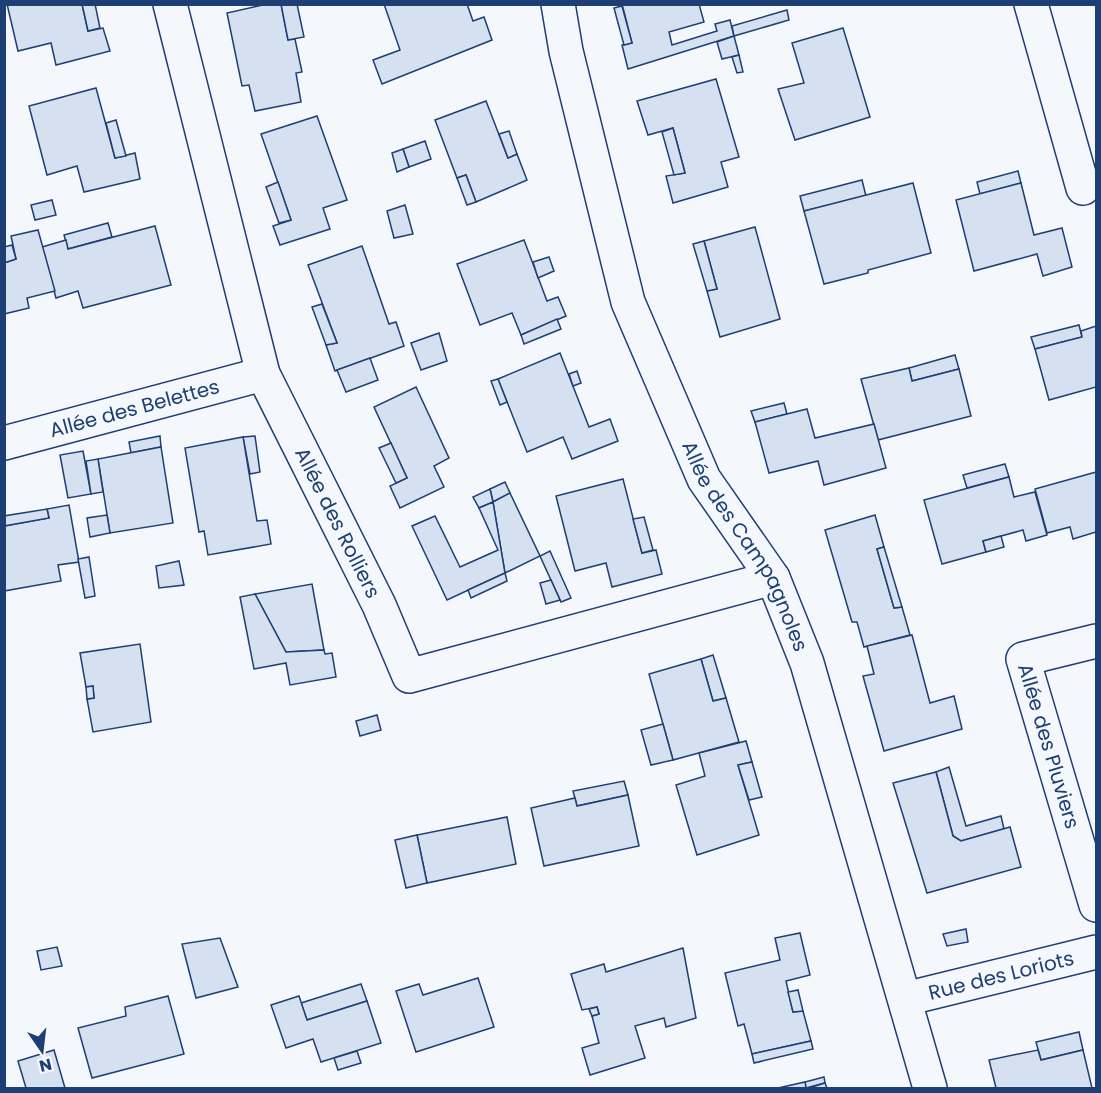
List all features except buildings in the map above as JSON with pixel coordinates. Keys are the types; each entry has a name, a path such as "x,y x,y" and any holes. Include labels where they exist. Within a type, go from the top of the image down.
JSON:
{"street":[{"name":"Allée des Rolliers","path":"170,4 263,374 379,605 409,676 773,578"},
{"name":"Allée des Campagnoles","path":"558,4 566,51 628,302 704,479 773,578 807,663 930,1089"},
{"path":"1031,4 1083,188"},
{"name":"Allée des Belettes","path":"4,443 263,374"},
{"name":"Allée des Pluviers","path":"1096,641 1023,659 1096,905"},
{"name":"Rue des Loriots","path":"905,999 1096,952"}]}
